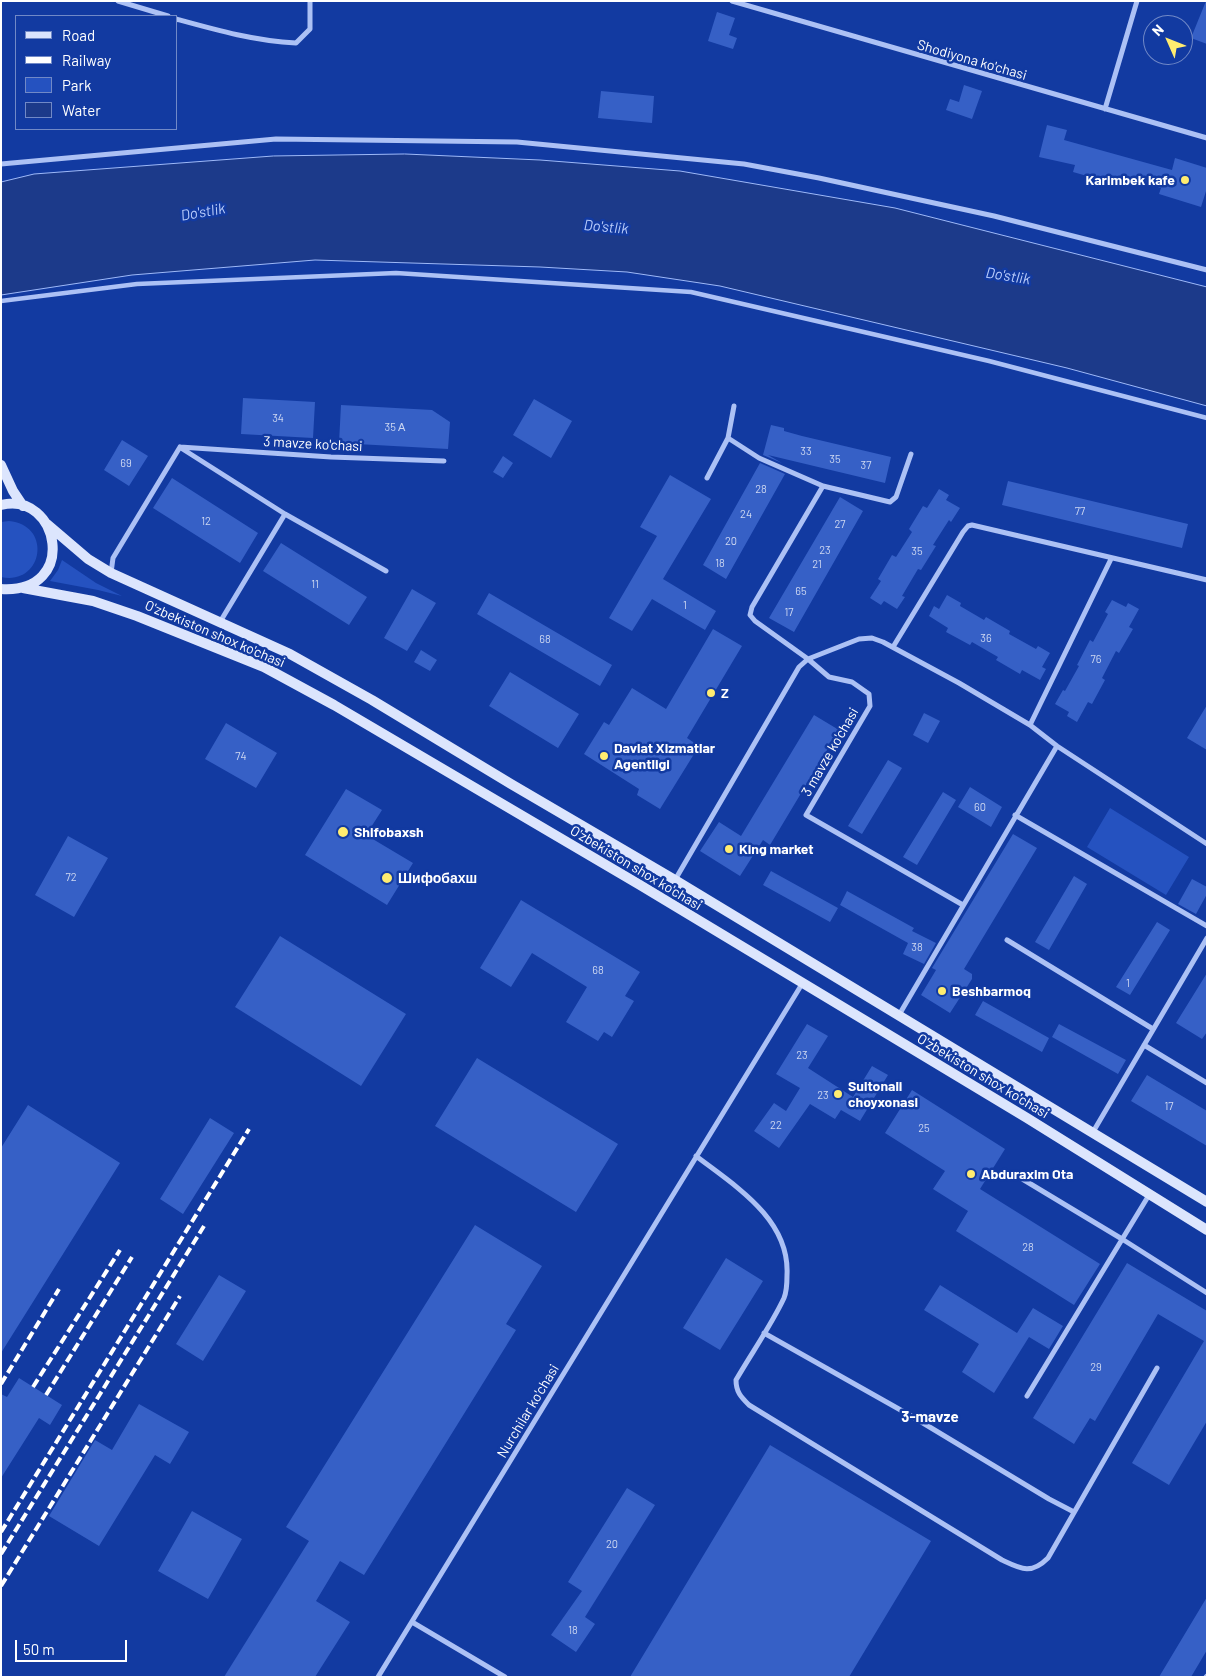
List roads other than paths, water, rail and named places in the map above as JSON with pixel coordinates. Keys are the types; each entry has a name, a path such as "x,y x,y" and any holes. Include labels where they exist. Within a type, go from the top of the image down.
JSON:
{"main road":[{"path":"1,465 22,506"},
{"path":"1,505 22,506"},
{"name":"O'zbekiston shox ko'chasi","path":"22,506 37,513 88,559 111,573 290,654 372,700 675,880 1207,1202"},
{"path":"2,590 23,588 37,581 47,569 53,554 53,539 47,524"},
{"name":"O'zbekiston shox ko'chasi","path":"23,588 101,604 137,616 264,667 334,705 640,885 1027,1118 1207,1230"}],"street":[{"path":"178,20 267,42 296,43 310,28 310,1"},
{"name":"Shodiyona ko'chasi","path":"732,1 1207,138"},
{"path":"1105,109 1137,1"},
{"path":"121,2 165,15"},
{"path":"1,164 276,140 517,142 744,164 819,178 994,216 1207,270"},
{"path":"1,301 137,284 396,273 691,292 989,361 1207,418"},
{"path":"707,478 728,438 734,406"},
{"path":"728,438 759,458 823,486 890,502 896,497 911,454"},
{"path":"111,573 113,558 180,447 285,514 386,571"},
{"name":"3 mavze ko'chasi","path":"180,447 331,457 444,461"},
{"name":"3 mavze ko'chasi","path":"823,486 750,611 750,615 755,621 808,658 829,677 852,682 869,694 870,706 806,815 963,906"},
{"path":"220,622 285,514"},
{"path":"893,646 968,526 976,526 1207,580"},
{"path":"1030,725 1111,559"},
{"path":"675,880 794,673 808,658 866,638 878,639 893,646 1030,725 1057,746 1207,844"},
{"path":"899,1016 1057,746"},
{"path":"1015,815 1207,926"},
{"path":"1093,1133 1207,938"},
{"path":"1007,940 1153,1029"},
{"name":"Nurchilar ko'chasi","path":"378,1677 802,984"},
{"path":"1144,1045 1207,1083"},
{"path":"696,1156 741,1190 768,1218 783,1246 787,1259 785,1296 736,1380 736,1389 740,1397 749,1405 1002,1560 1022,1569 1041,1565 1048,1558 1157,1368"},
{"path":"1014,1174 1207,1293"},
{"path":"1027,1396 1149,1195"},
{"path":"764,1333 1074,1512"},
{"path":"412,1622 505,1677"}],"water":[{"name":"Do'stlik","path":"405,154 540,160 680,171 895,208 1207,287 1207,406 1067,368 720,286 627,272 540,267 315,260 132,275 1,295 1,182 34,174 273,156"}],"railway":[{"path":"1,1532 249,1129"},
{"path":"1,1554 204,1226"},
{"path":"33,1387 120,1250"},
{"path":"46,1395 132,1257"},
{"path":"1,1384 59,1289"},
{"path":"1,1586 180,1296"}],"place":[{"name":"Karimbek kafe","path":"1185,180"},
{"name":"Z","path":"711,693"},
{"name":"Davlat Xizmatlar Agentligi","path":"604,756"},
{"name":"Shifobaxsh","path":"343,832"},
{"name":"King market","path":"729,849"},
{"name":"Шифобахш","path":"387,878"},
{"name":"Beshbarmoq","path":"942,991"},
{"name":"Sultonali choyxonasi","path":"838,1094"},
{"name":"Abduraxim Ota","path":"971,1174"}],"district":[{"name":"3-mavze","path":"930,1417"}]}
